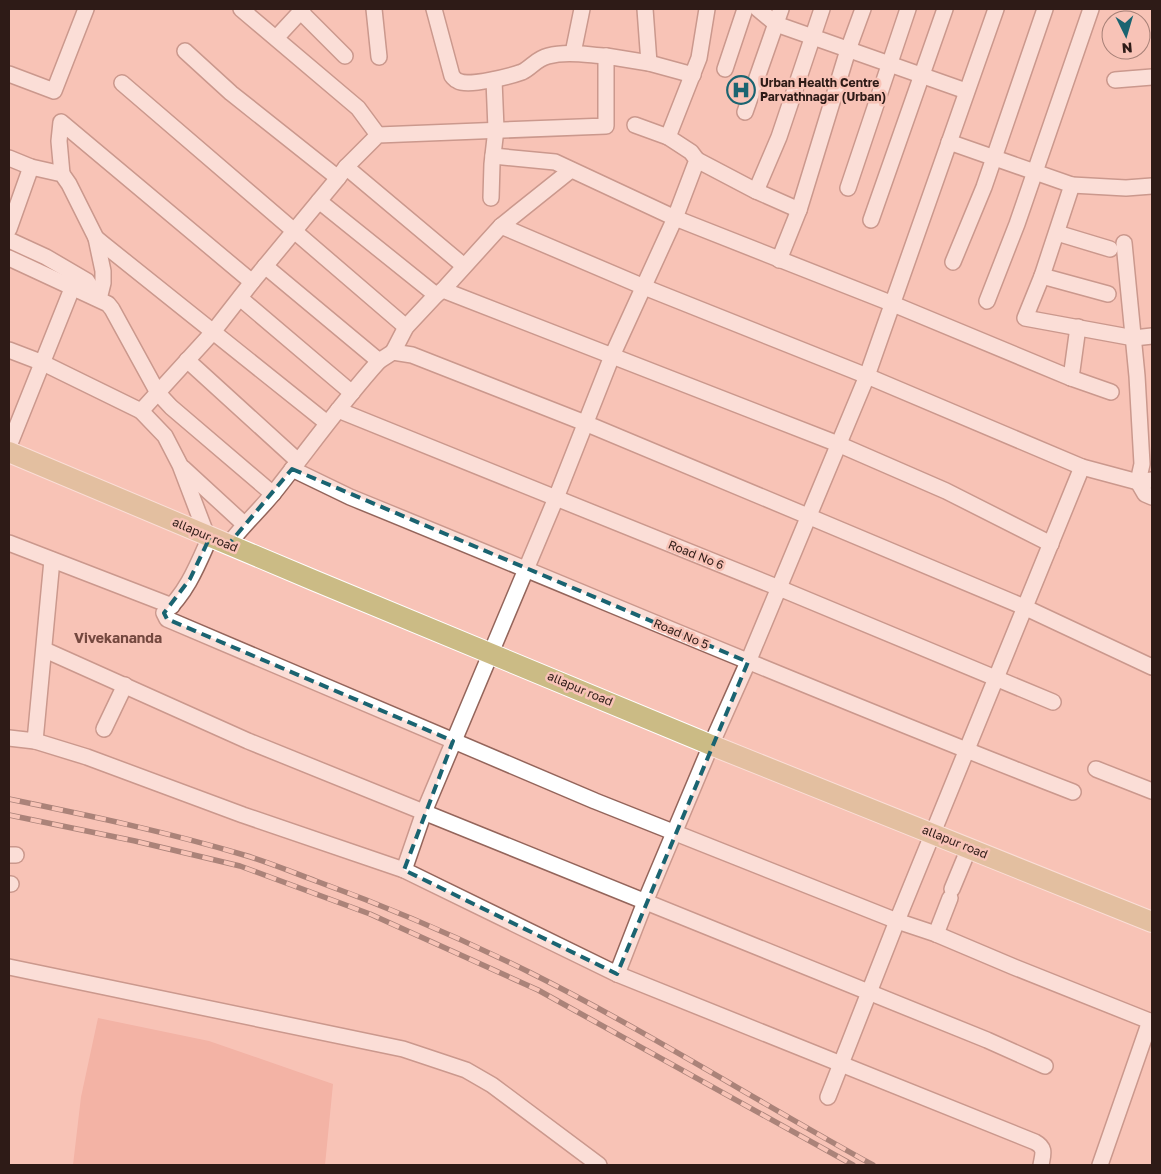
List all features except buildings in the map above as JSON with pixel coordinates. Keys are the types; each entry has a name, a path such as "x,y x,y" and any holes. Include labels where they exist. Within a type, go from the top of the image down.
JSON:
{"main road":[{"name":"allapur road","path":"9,452 228,545 711,744 1152,922"}],"street":[{"path":"9,74 54,91 86,9"},
{"path":"242,9 358,108 378,135"},
{"path":"374,9 379,57"},
{"path":"434,9 452,76 458,82 494,80 524,71 537,59 549,55 573,53 650,63 693,75"},
{"path":"573,53 582,9"},
{"path":"645,9 650,63"},
{"path":"668,137 699,58 707,9"},
{"path":"725,69 745,9"},
{"path":"758,9 776,24 966,91"},
{"path":"745,112 780,9"},
{"path":"756,191 779,137 822,9"},
{"path":"779,260 799,210 848,50 863,9"},
{"path":"848,188 908,9"},
{"path":"871,220 945,9"},
{"path":"618,974 645,902 711,744 810,517 867,376 996,9"},
{"path":"954,262 994,157 1045,9"},
{"path":"988,301 1017,224 1091,9"},
{"path":"277,37 302,10 346,56"},
{"path":"185,51 231,93 342,173 464,266"},
{"path":"141,411 213,332 342,173 378,135 606,126 606,56"},
{"path":"1115,80 1152,77"},
{"path":"491,198 496,129 494,80"},
{"path":"122,83 406,328"},
{"path":"104,302 103,271 96,238 73,190 62,174 59,142 61,122 252,282"},
{"path":"635,125 668,137 691,152 697,160 756,191 799,210"},
{"path":"948,142 1072,186 1126,188 1152,186"},
{"path":"493,156 555,162 675,218 1110,392"},
{"path":"9,158 31,167 62,174"},
{"path":"404,870 424,812 453,741 527,569 612,356 675,218 697,160"},
{"path":"9,229 31,167"},
{"path":"228,545 244,524 273,494 327,423 379,361 393,352 406,328 501,226 571,170"},
{"path":"1072,186 1042,276 1025,318 1134,338 1152,336"},
{"path":"319,201 440,292 612,356 838,444 946,491 1051,544"},
{"path":"501,226 644,287 867,376 1082,468 1145,481"},
{"path":"1057,233 1117,246 1134,338 1145,494 1152,497"},
{"path":"96,238 327,423"},
{"path":"9,240 46,257 87,281 104,302"},
{"path":"9,258 72,286 112,308 158,393 171,407 273,494"},
{"path":"265,266 379,361"},
{"path":"1042,276 1108,294"},
{"path":"9,446 72,286"},
{"path":"240,298 352,393"},
{"path":"1071,378 1078,327"},
{"path":"9,350 43,363 141,411 165,436 180,465 208,536 190,579 172,606 164,613 167,619 674,834 897,921 936,934 1151,1021 1100,1165"},
{"path":"393,352 412,356 585,422 1024,607 1152,667"},
{"name":"Road No 5","path":"187,360 295,465 350,497 748,662 1073,792"},
{"name":"Road No 6","path":"338,410 780,588 1053,702"},
{"path":"180,465 244,524"},
{"path":"828,1097 897,921 1082,468"},
{"path":"9,543 172,606"},
{"path":"35,741 52,560"},
{"path":"45,650 248,742 987,1040 1044,1066"},
{"path":"104,729 125,685"},
{"path":"9,738 35,741 88,757 243,815 404,870 618,974 1035,1142 1041,1145 1044,1150 1041,1165"},
{"path":"1096,769 1152,791"},
{"path":"936,934 969,848"},
{"path":"9,967 403,1050 466,1070 492,1085 599,1165"}],"highlighted area":[{"path":"292,469 748,662 617,974 404,870 453,741 167,619 164,613 190,579 210,537 228,545"}],"shaded area":[{"path":"98,1018 209,1041 333,1084 325,1165 73,1165 81,1097"}],"railway":[{"path":"9,799 156,831 244,855 370,901 503,959 573,995 659,1042 873,1165"},
{"path":"9,815 135,841 240,866 370,914 538,990 853,1165"}],"place":[{"name":"Urban Health Centre Parvathnagar (Urban)","path":"741,90"}],"district":[{"name":"Vivekananda","path":"118,638"}]}
